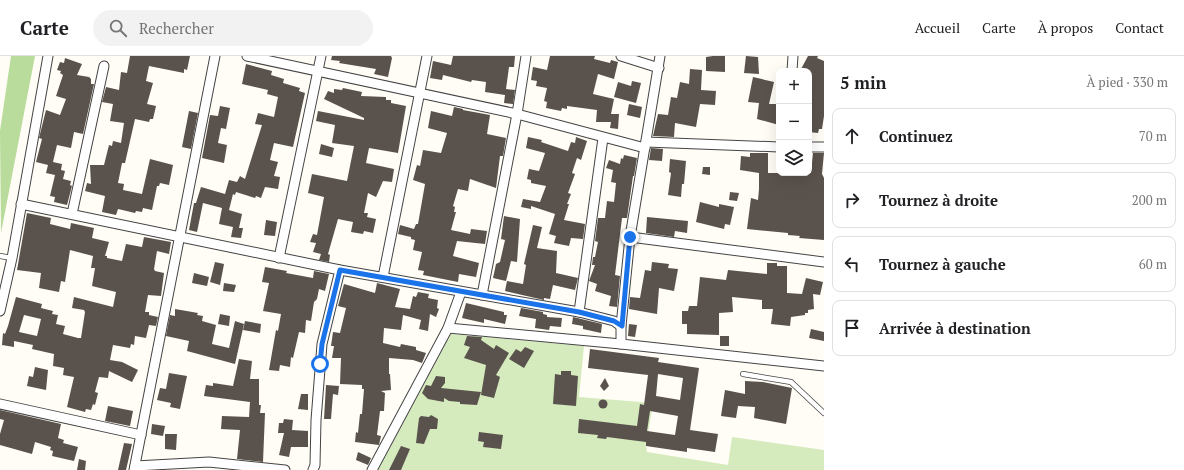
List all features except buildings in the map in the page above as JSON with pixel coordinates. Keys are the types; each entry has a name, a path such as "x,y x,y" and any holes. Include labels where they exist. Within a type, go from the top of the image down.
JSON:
{"street":[{"path":"0,312 12,258 48,56"},
{"path":"215,56 135,468 208,462 285,470"},
{"path":"247,56 318,70 517,114 603,138 646,145 776,147"},
{"path":"279,258 320,56"},
{"path":"383,277 421,93 427,56"},
{"path":"482,295 517,114 526,56"},
{"path":"621,56 659,68"},
{"path":"622,344 622,326 630,237 660,56"},
{"path":"792,68 793,56"},
{"path":"72,214 104,66"},
{"path":"579,312 603,138"},
{"path":"812,147 824,147"},
{"path":"21,204 340,270 579,312 614,321 622,326"},
{"path":"630,237 824,262"},
{"path":"313,470 315,464 316,420 322,344 340,270"},
{"path":"372,470 448,328 461,292"},
{"path":"448,328 622,344 824,366"},
{"path":"0,404 141,435"}],"lane":[{"path":"0,256 12,258"},
{"path":"743,374 791,382 824,413"}],"green space":[{"path":"11,56 35,56 1,233 0,131"},
{"path":"451,334 584,346 579,397 653,403 646,446 647,452 728,465 732,437 824,450 824,470 378,470"}],"route":[{"path":"320,364 322,344 340,270 579,312 614,321 622,326 630,237"}]}
